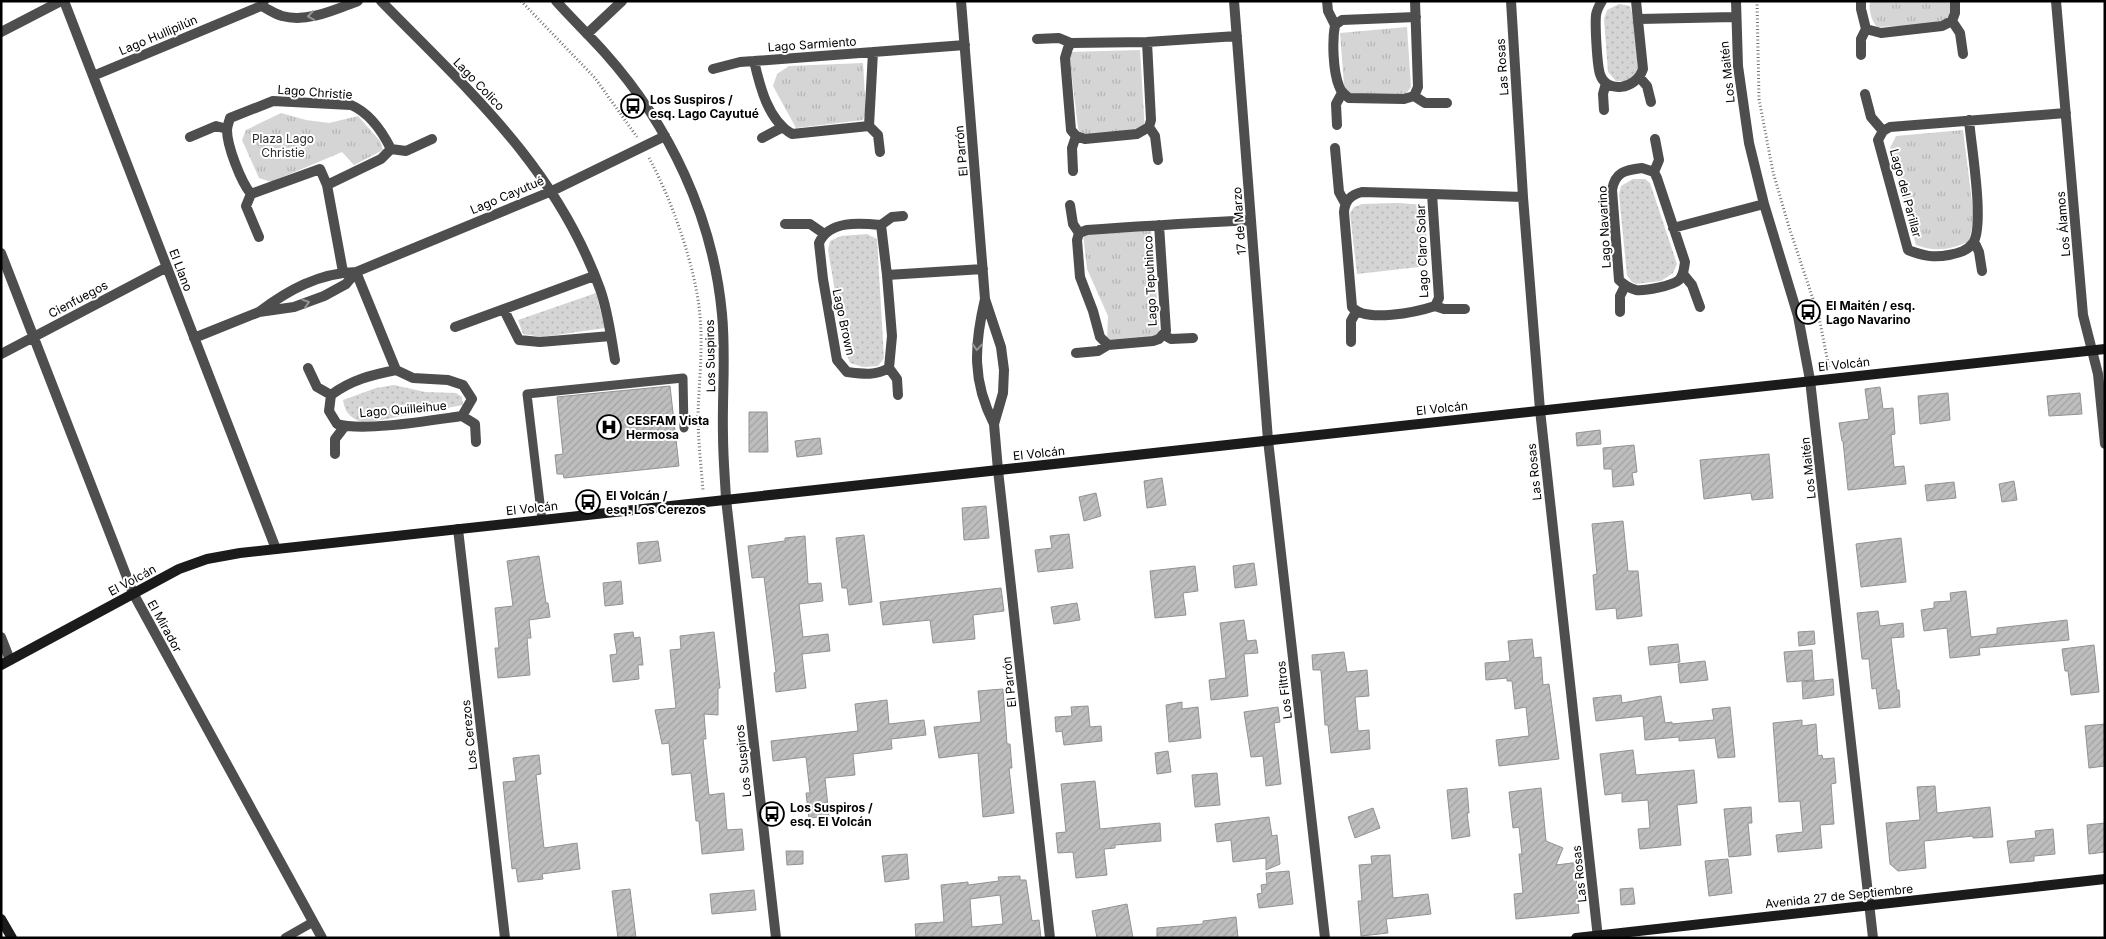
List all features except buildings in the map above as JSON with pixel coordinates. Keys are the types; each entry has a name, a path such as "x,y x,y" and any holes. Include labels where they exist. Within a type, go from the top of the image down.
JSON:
{"street":[{"path":"1,32 63,1"},
{"name":"El Llano","path":"63,1 276,549"},
{"name":"Lago Hullipilún","path":"93,76 262,4 281,16 296,18 321,14 358,1"},
{"name":"Lago Colico","path":"381,1 500,124 531,161 552,191 577,236 600,290 611,336 614,360"},
{"name":"Los Suspiros","path":"556,1 622,74 665,136 678,159 708,237 718,282 724,346 723,435 726,499 776,938"},
{"path":"587,34 622,1"},
{"name":"El Parrón","path":"961,1 985,300 1001,347 1004,370 1002,399 994,424"},
{"name":"17 de Marzo","path":"1234,1 1268,440"},
{"path":"1327,1 1328,12 1335,25 1333,38 1338,85 1342,93 1349,98 1404,99 1414,96 1425,103 1447,103"},
{"path":"1414,96 1418,86 1415,1"},
{"name":"Las Rosas","path":"1511,1 1523,198 1540,410 1598,936"},
{"path":"1602,1 1596,18 1600,74 1606,83 1618,87 1630,86 1640,78 1642,69 1636,1"},
{"name":"Los Maitén","path":"1736,1 1735,17 1741,93 1749,143 1764,204 1798,316 1810,380 1872,938"},
{"path":"1861,1 1866,29 1861,39 1861,55"},
{"path":"1866,29 1881,33 1942,26 1952,20 1955,14 1955,1"},
{"name":"Los Álamos","path":"2056,1 2083,315 2098,374 2105,444"},
{"path":"1335,25 1342,20 1416,17"},
{"path":"1639,19 1735,17"},
{"path":"1952,20 1960,33 1963,54"},
{"path":"1037,39 1058,38 1071,43 1147,42 1237,36"},
{"path":"1071,43 1065,58 1070,130 1076,136 1085,139 1137,134 1149,127 1151,120 1147,42"},
{"name":"Lago Sarmiento","path":"714,69 740,62 965,46"},
{"name":"Lago Sarmiento","path":"872,52 869,126 878,135 880,152"},
{"name":"Lago Sarmiento","path":"754,61 760,89 781,128"},
{"path":"1640,78 1647,86 1651,102"},
{"path":"1604,110 1603,94 1606,83"},
{"path":"1337,125 1336,104 1342,93"},
{"path":"1865,94 1871,116 1883,131 1890,128 1968,120 2066,113"},
{"name":"Lago Christie","path":"227,128 230,118 273,102 351,105 363,110 384,135 391,150"},
{"path":"1968,120 1979,220 1974,241 1979,252 1982,271"},
{"path":"190,137 216,126 227,128 244,186 251,194"},
{"path":"762,138 781,128 792,134 869,126"},
{"path":"1149,127 1155,136 1158,160"},
{"name":"Lago del Parillar","path":"1883,131 1878,140 1908,250 1925,257 1948,255 1966,250 1974,241"},
{"name":"Lago Cayutué","path":"194,338 259,312 300,286 326,276 343,272 356,272 552,191 665,136"},
{"path":"1072,171 1072,148 1076,136"},
{"path":"328,185 380,159 391,150 406,151 432,139"},
{"path":"1625,286 1637,290 1663,287 1677,282 1683,274 1685,262 1654,172 1659,160 1656,139"},
{"path":"1335,148 1339,192 1345,204 1352,307 1356,312 1350,327 1351,342"},
{"name":"Lago Navarino","path":"1620,312 1620,296 1625,286 1619,280 1612,190 1614,180 1618,174 1628,170 1642,168 1654,172"},
{"path":"258,237 246,206 251,194 320,169 328,185 343,272"},
{"name":"Lago Claro Solar","path":"1345,204 1350,196 1362,192 1523,198"},
{"name":"Lago Claro Solar","path":"1432,194 1439,298 1435,306"},
{"path":"1673,228 1764,204"},
{"path":"1070,205 1073,224 1079,234 1077,240 1081,282 1093,311 1100,337 1108,345"},
{"path":"785,224 810,224 823,234 838,226 881,225 892,217 904,216"},
{"name":"Lago Tepuhinco","path":"1079,234 1087,230 1251,220"},
{"path":"881,225 892,336 889,368 897,379 898,395"},
{"name":"Lago Tepuhinco","path":"1076,354 1098,351 1108,345 1153,341 1164,335 1166,326 1159,225"},
{"name":"Lago Brown","path":"823,234 819,242 821,261 837,360 848,372 868,375 882,372 889,368"},
{"name":"El Mirador","path":"1,253 133,593 322,938"},
{"name":"Cienfuegos","path":"1,354 167,267"},
{"path":"887,275 983,269"},
{"path":"308,368 317,387 331,395 361,377 396,370 356,272"},
{"name":"Lago Cayutué","path":"259,312 294,307 324,296 346,284 356,272"},
{"path":"1683,274 1692,285 1700,307"},
{"path":"455,327 594,276"},
{"name":"El Parrón","path":"985,300 978,332 976,361 980,388 994,424 1050,938"},
{"name":"Lago Claro Solar","path":"1356,312 1369,315 1419,311 1435,306 1444,309 1465,309"},
{"path":"504,310 519,340 540,342 611,336"},
{"name":"Lago Tepuhinco","path":"1164,335 1172,339 1194,338"},
{"name":"El Volcán","path":"6,662 133,593 180,569 207,559 276,549 2105,348"},
{"name":"Lago Quilleihue","path":"396,370 413,378 448,380 463,385 472,399 462,416"},
{"name":"Lago Quilleihue","path":"331,395 329,411 337,424 345,426 396,424 462,416 475,424 476,442"},
{"name":"Lago Quilleihue","path":"335,454 335,439 345,426"},
{"name":"Los Filtros","path":"1268,440 1325,938"},
{"name":"Los Cerezos","path":"458,529 505,938"},
{"path":"1,637 6,662"},
{"name":"Avenida 27 de Septiembre","path":"1576,938 2105,879"},
{"path":"1,918 12,938"}],"lane":[{"path":"542,520 527,394 682,378 684,428"},
{"path":"285,938 313,922"}],"path":[{"path":"521,1 596,78 632,129 656,172 680,232 700,314 702,342 698,416 704,502"},
{"path":"1757,1 1759,99 1773,172 1788,227 1819,317 1831,378"}],"green space":[{"path":"1870,1 1950,1 1950,18 1925,25 1877,27 1871,15"},
{"path":"1619,4 1630,6 1635,25 1638,71 1629,80 1623,81 1616,81 1608,72 1604,19 1607,10"},
{"path":"1407,27 1411,87 1405,95 1350,95 1344,85 1340,33"},
{"path":"1140,50 1145,132 1079,136 1069,52"},
{"path":"863,63 866,113 863,120 796,128 773,86 777,74 789,66"},
{"name":"Plaza Lago Christie","path":"281,113 306,120 329,123 358,116 380,141 383,150 354,165 342,152 271,182 259,178 242,140 246,130"},
{"path":"1963,130 1974,218 1969,241 1943,249 1929,249 1916,245 1890,148 1896,136"},
{"path":"1633,179 1645,179 1650,183 1677,264 1673,273 1661,281 1636,284 1627,275 1619,195 1621,186"},
{"path":"1398,203 1425,205 1428,266 1357,274 1350,213 1354,207 1362,204"},
{"path":"1151,229 1160,335 1107,340 1108,316 1087,269 1083,234"},
{"path":"867,234 877,239 884,358 878,366 863,367 850,363 845,350 828,250 830,241 841,236"},
{"path":"596,293 605,328 542,337 523,334 518,320"},
{"path":"394,385 425,392 456,393 462,397 463,405 365,423 353,418 345,409 343,400 376,388"}],"place":[{"name":"Los Suspiros / esq. Lago Cayutué","path":"633,106"},
{"name":"El Maitén / esq. Lago Navarino","path":"1808,312"},
{"name":"CESFAM Vista Hermosa","path":"609,427"},
{"name":"El Volcán / esq. Los Cerezos","path":"588,502"},
{"name":"Los Suspiros / esq. El Volcán","path":"772,814"}]}
